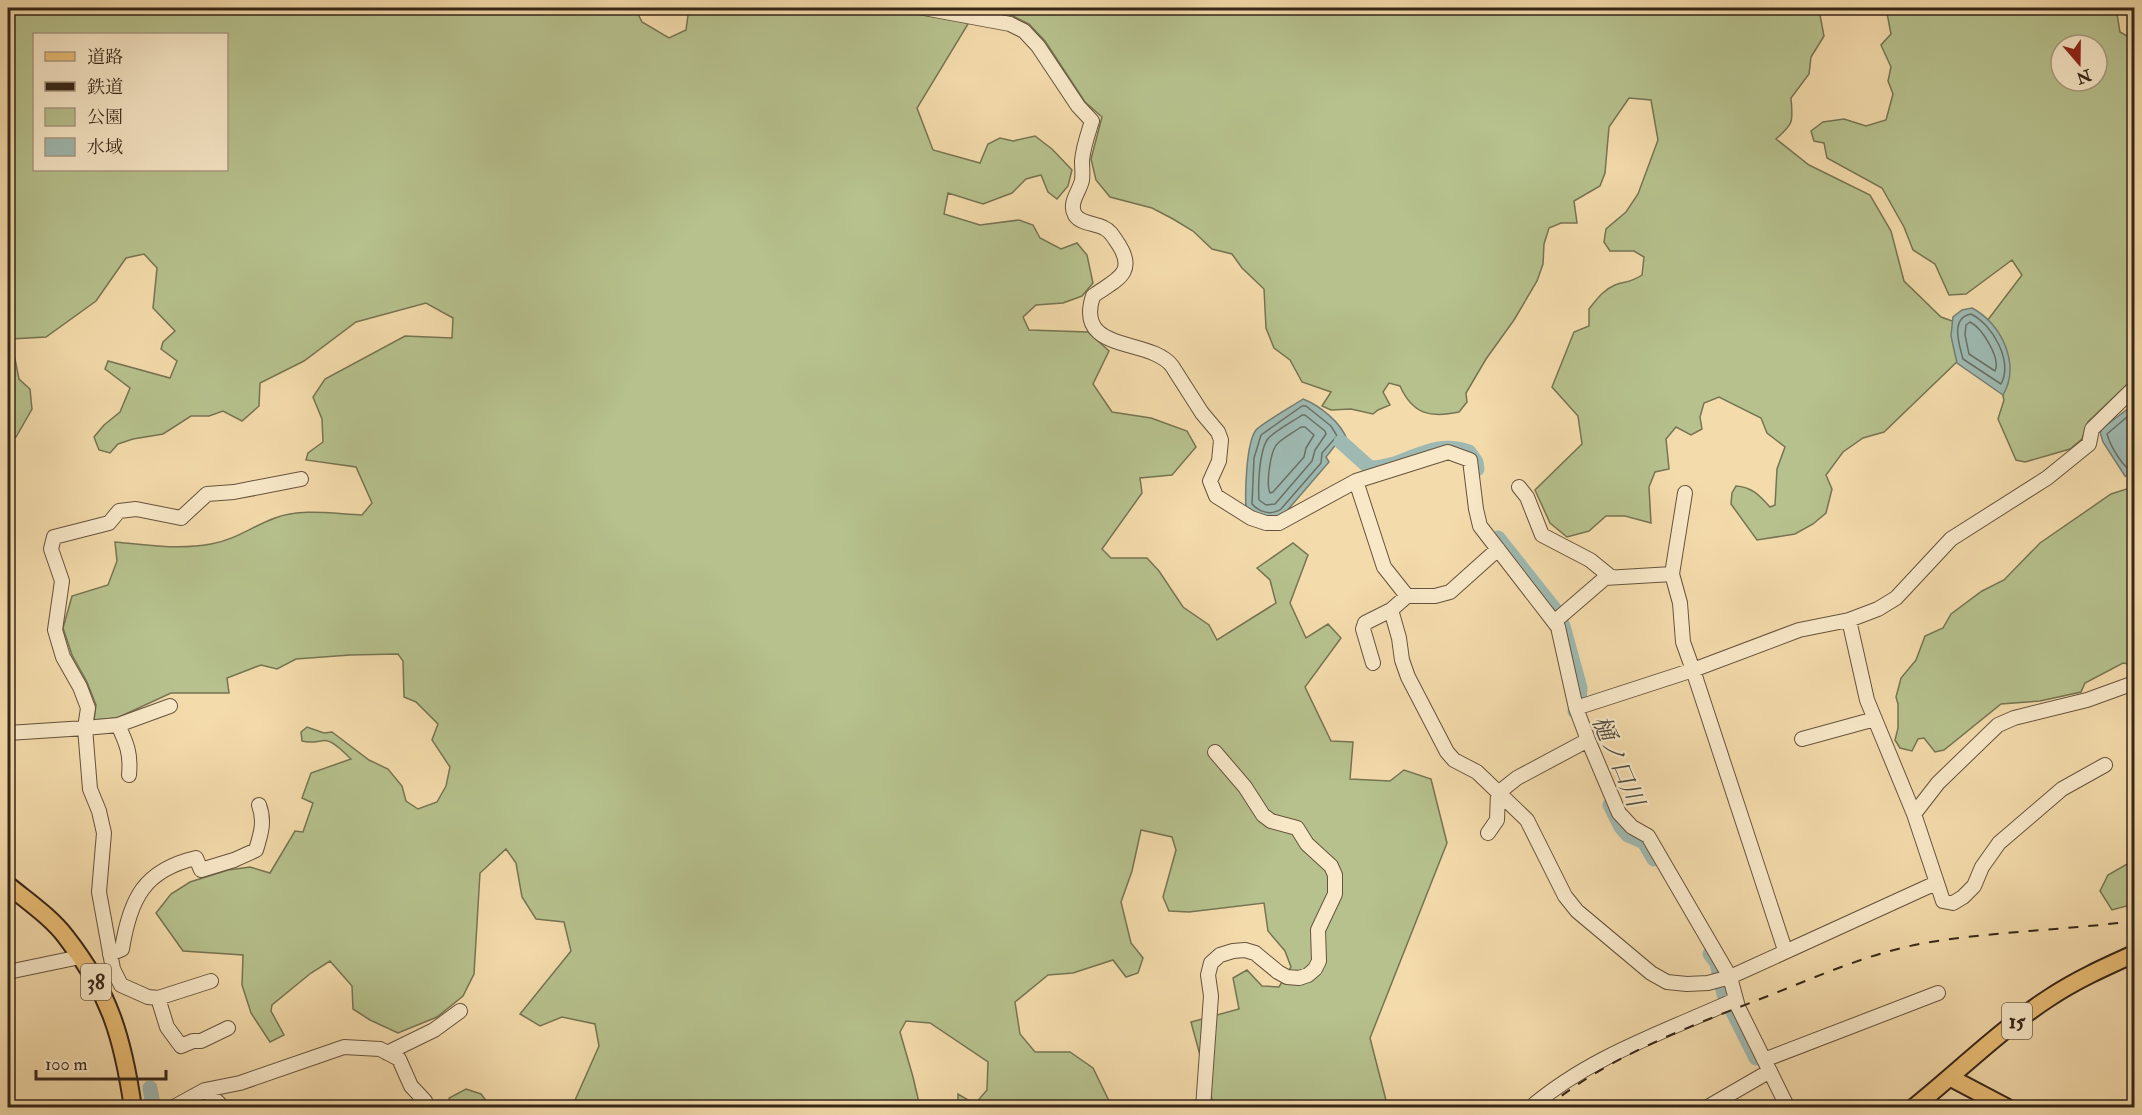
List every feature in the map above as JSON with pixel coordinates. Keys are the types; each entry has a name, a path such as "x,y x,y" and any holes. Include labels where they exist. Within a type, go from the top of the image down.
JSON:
{"main road":[{"name":"38","path":"8,885 66,936 98,984 114,1019 127,1063 133,1107"},
{"name":"15","path":"1913,1107 2048,998 2081,979 2134,954"},
{"path":"1951,1078 2008,1107"}],"street":[{"path":"924,8 1002,22 1024,31 1038,46 1078,106 1092,121 1082,161 1082,180 1073,209 1076,216 1083,221 1103,227 1112,233 1127,262 1122,274 1093,296 1090,315 1093,325 1108,339 1160,356 1172,366 1202,413 1218,432 1221,440 1219,461 1210,481 1216,496 1251,518 1266,523 1279,523 1356,481 1448,453 1461,455 1470,460 1480,526 1558,627 1576,708 1620,813 1632,827 1648,836 1730,977 1735,1000 1788,1107"},
{"path":"1576,708 1693,670 1798,630 1849,620 1878,609 1896,598 1951,539 2047,478 2089,444 2092,429 2134,387"},
{"path":"211,981 158,998 148,997 121,985 113,969 99,892 104,833 99,811 90,789 87,708 80,687 63,657 55,630 62,581 51,549 54,537 109,523 119,511 136,509 181,518 207,494 234,492 301,479"},
{"path":"1356,481 1384,567 1407,596"},
{"path":"1519,488 1527,497 1542,535 1590,560 1611,577"},
{"path":"1685,493 1672,574 1680,603 1683,642 1785,950"},
{"path":"1373,663 1363,629 1365,623 1391,610 1407,596 1435,596 1450,592 1498,549"},
{"path":"1554,622 1605,578 1672,574"},
{"path":"1391,610 1408,677 1447,752 1454,760 1477,772 1527,820 1565,896 1577,911 1651,973 1667,982 1708,983 1730,977 1936,883"},
{"path":"1849,620 1867,700 1914,814 1943,901 1953,903 1963,897 1974,886 1982,867 1999,843 2062,789 2104,765"},
{"path":"1914,814 1938,783 1998,725 2014,718 2087,700 2134,684"},
{"path":"8,733 21,730 118,725 170,706"},
{"path":"1802,739 1875,720"},
{"path":"118,725 130,758 129,775"},
{"path":"1488,833 1497,820 1498,793 1517,778 1588,740"},
{"path":"1203,1107 1211,996 1208,975 1211,963 1220,955 1245,950 1255,953 1287,977 1299,978 1308,975 1319,961 1318,930 1329,909 1336,884 1331,866 1307,844 1297,828 1271,821 1263,815 1245,787 1215,752"},
{"path":"110,954 122,949 126,921 136,898 149,880 162,870 196,858 201,870 234,860 256,850 263,817 259,805"},
{"path":"8,972 80,957"},
{"path":"98,984 113,969"},
{"path":"1706,1107 1767,1065 1938,993"},
{"path":"158,998 167,1027 181,1046 193,1041 201,1041 228,1028"},
{"path":"1530,1107 1547,1092 1576,1073 1608,1056 1735,1000"},
{"path":"387,1053 434,1030 460,1011"},
{"path":"172,1107 205,1090 240,1083 344,1047 380,1049 399,1059 411,1086 428,1107"},
{"path":"205,1090 224,1107"}],"green space":[{"path":"8,8 635,8 642,22 669,38 686,30 689,8 1834,8 1820,15 1824,36 1811,57 1809,74 1791,98 1791,121 1776,139 1809,165 1870,195 1891,231 1904,281 1941,317 1958,323 1963,356 1884,432 1863,438 1843,452 1826,475 1832,489 1826,513 1813,524 1795,534 1757,540 1731,504 1732,493 1736,486 1755,492 1770,507 1775,505 1777,469 1785,447 1767,433 1761,418 1719,397 1704,403 1700,417 1702,429 1691,435 1676,427 1666,439 1669,469 1655,472 1649,487 1651,523 1625,516 1606,516 1589,531 1567,537 1550,523 1535,490 1582,444 1578,416 1552,387 1574,332 1589,326 1589,309 1611,287 1642,275 1644,257 1634,251 1610,251 1604,242 1606,229 1626,212 1638,194 1658,140 1651,100 1629,98 1609,127 1605,173 1600,186 1574,201 1577,223 1561,223 1549,228 1544,244 1543,264 1537,281 1514,320 1486,359 1466,393 1467,402 1459,412 1440,415 1424,412 1411,403 1400,386 1389,383 1383,392 1390,405 1373,414 1351,409 1331,410 1322,406 1331,392 1302,382 1290,360 1274,348 1266,328 1264,289 1242,268 1232,254 1212,249 1193,231 1152,208 1110,197 1096,180 1091,159 1102,117 1085,102 1045,41 1029,24 1011,15 977,9 917,108 933,150 980,163 988,144 1000,138 1013,141 1035,136 1052,149 1072,170 1068,186 1057,199 1048,192 1041,175 1026,179 1012,193 983,204 948,193 944,214 980,225 1019,220 1033,225 1040,238 1061,249 1077,243 1087,255 1093,283 1082,296 1063,303 1036,305 1023,317 1029,330 1088,332 1109,351 1093,384 1112,412 1151,418 1187,431 1196,447 1172,475 1140,478 1142,493 1102,549 1111,558 1147,558 1159,571 1183,607 1209,625 1217,640 1276,603 1270,580 1257,568 1293,543 1308,555 1290,603 1306,638 1328,624 1341,638 1305,687 1331,741 1353,742 1350,779 1390,781 1404,770 1431,779 1447,843 1370,1038 1387,1104 1385,1108 1214,1107 1191,1022 1239,1009 1233,978 1247,970 1262,986 1279,987 1291,967 1285,951 1268,931 1264,903 1189,912 1169,911 1163,897 1176,850 1172,837 1141,830 1132,871 1121,902 1131,943 1143,958 1138,973 1126,977 1113,960 1073,973 1048,975 1015,1002 1020,1034 1035,1052 1070,1052 1093,1068 1112,1107 958,1107 958,1094 975,1104 987,1090 988,1062 930,1023 906,1021 900,1032 920,1107 572,1107 599,1046 595,1024 562,1017 540,1026 520,1014 571,951 564,922 536,919 522,897 516,863 506,849 480,873 474,974 463,996 437,1017 398,1033 353,1009 352,986 330,961 311,973 272,1005 271,1011 284,1035 270,1042 251,1013 242,985 243,955 183,951 156,913 171,894 190,882 228,870 250,867 270,873 295,831 303,832 313,803 302,798 311,773 351,759 329,742 302,741 301,732 307,727 324,733 332,732 369,760 388,769 402,786 406,801 418,809 437,802 446,786 450,767 432,740 438,724 416,702 404,697 403,661 398,654 296,659 277,669 261,665 227,678 229,693 171,693 117,718 94,720 96,705 87,682 72,655 63,628 72,596 108,585 117,561 115,542 199,546 228,539 285,515 318,512 362,515 372,503 356,467 306,460 308,453 323,442 322,419 313,397 325,379 405,336 452,338 453,318 426,303 356,322 304,361 260,383 259,406 242,421 223,411 209,416 191,416 163,434 118,444 110,453 99,450 94,437 120,412 130,388 105,369 108,361 170,378 177,361 161,349 163,342 175,331 153,308 157,268 144,254 126,258 96,301 46,337 11,339 19,379 30,389 32,409 16,437 8,436"},
{"path":"1886,8 2116,8 2120,32 2134,40 2134,378 2088,422 2082,439 2070,449 2025,462 2016,460 1998,419 2004,400 1984,325 2022,275 2012,260 1966,294 1949,295 1935,264 1913,250 1904,227 1882,188 1827,158 1824,143 1814,141 1811,131 1823,122 1844,119 1866,126 1886,120 1893,94 1888,81 1891,67 1881,45 1891,34"},
{"path":"2134,471 2134,665 2123,663 2085,683 2081,692 2040,701 2001,704 1944,750 1935,752 1924,738 1918,739 1912,751 1900,748 1895,740 1898,728 1896,697 1901,678 1916,660 1925,636 1943,628 1951,614 1982,591 2004,580 2040,543 2111,494 2130,488"},
{"path":"2134,860 2134,904 2112,910 2100,891 2108,875"},
{"path":"466,1089 481,1094 491,1107 452,1107 449,1098"}],"water":[{"path":"1972,308 1992,324 2005,346 2010,370 2003,395 1957,363 1951,336 1953,317 1962,310"},
{"path":"1303,399 1329,415 1340,427 1347,440 1341,447 1337,443 1326,457 1329,462 1285,513 1277,519 1262,518 1246,509 1247,468 1253,436 1259,427"},
{"path":"2134,404 2134,479 2125,476 2103,442 2100,432"}],"waterway":[{"name":"樋ノ口川","path":"1341,442 1370,468 1396,464 1430,451 1455,449 1469,452 1476,462 1477,469"},
{"name":"樋ノ口川","path":"1498,538 1555,610 1563,626 1580,688 1575,711"},
{"name":"樋ノ口川","path":"1610,805 1621,827 1628,835 1644,842 1654,859"},
{"name":"樋ノ口川","path":"1710,954 1717,963 1724,994 1756,1058"},
{"path":"149,1108 152,1099 150,1088"}],"railway":[{"path":"1546,1108 1597,1072 1652,1043 1828,972 1889,951 1956,938 2134,921"}]}
